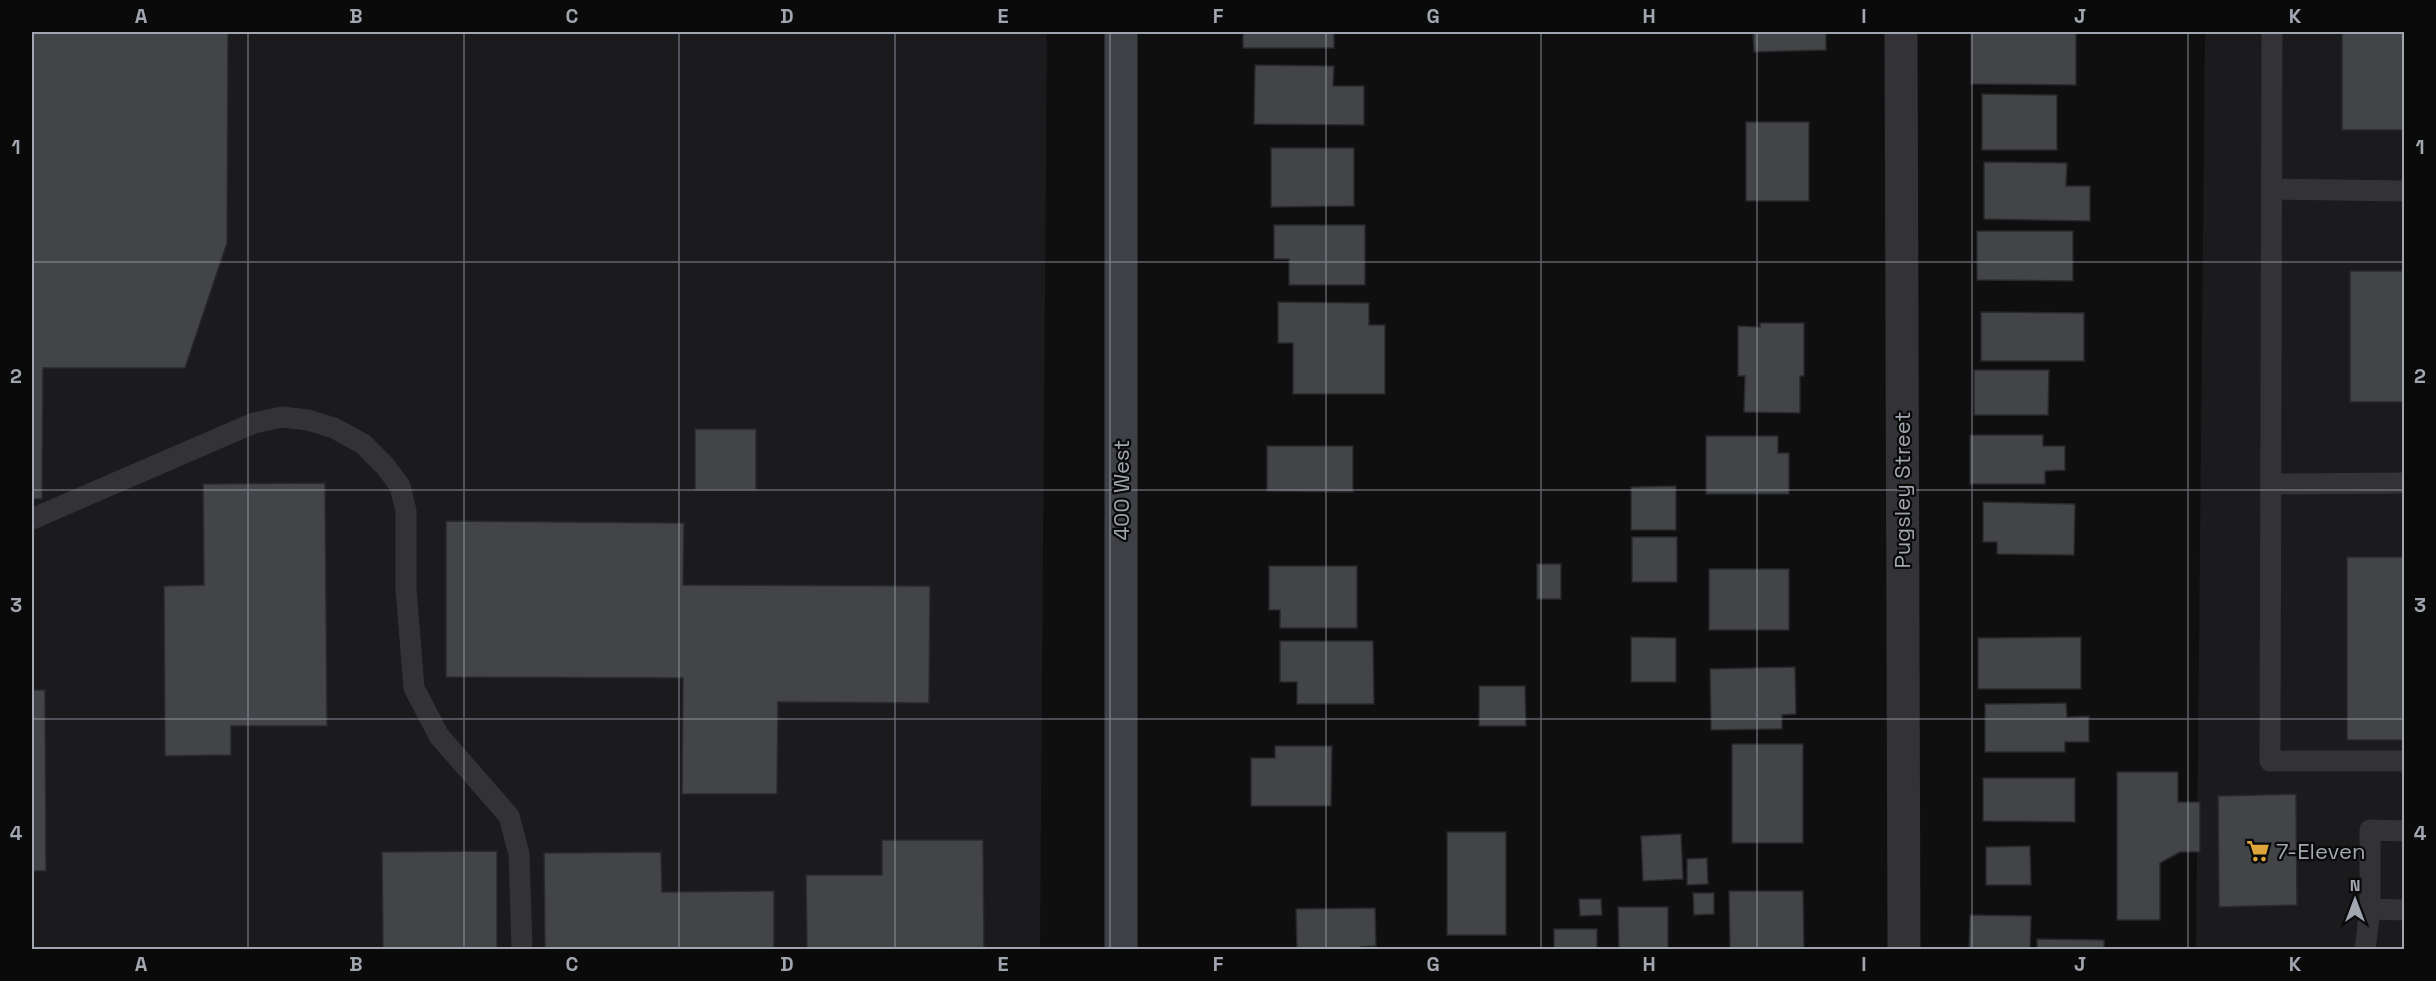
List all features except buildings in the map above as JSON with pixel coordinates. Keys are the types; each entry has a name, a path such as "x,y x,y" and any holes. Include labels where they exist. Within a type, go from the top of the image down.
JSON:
{"street":[{"name":"400 West","path":"1121,32 1121,950"},
{"name":"Pugsley Street","path":"1901,32 1904,950"}],"lane":[{"path":"2272,32 2270,761 2404,762"},
{"path":"2273,189 2404,191"},
{"path":"32,519 254,423 282,417 308,420 334,428 363,444 386,466 400,486 406,511 406,589 414,688 439,736 509,816 519,854 522,950"},
{"path":"2271,484 2404,483"},
{"path":"2365,950 2370,909 2370,830 2404,831"},
{"path":"2370,909 2404,910"}],"shaded area":[{"path":"32,32 1047,32 1040,949 32,949"},
{"path":"2205,32 2404,32 2404,949 2196,950"}],"place":[{"name":"7-Eleven","path":"2258,851"}]}
